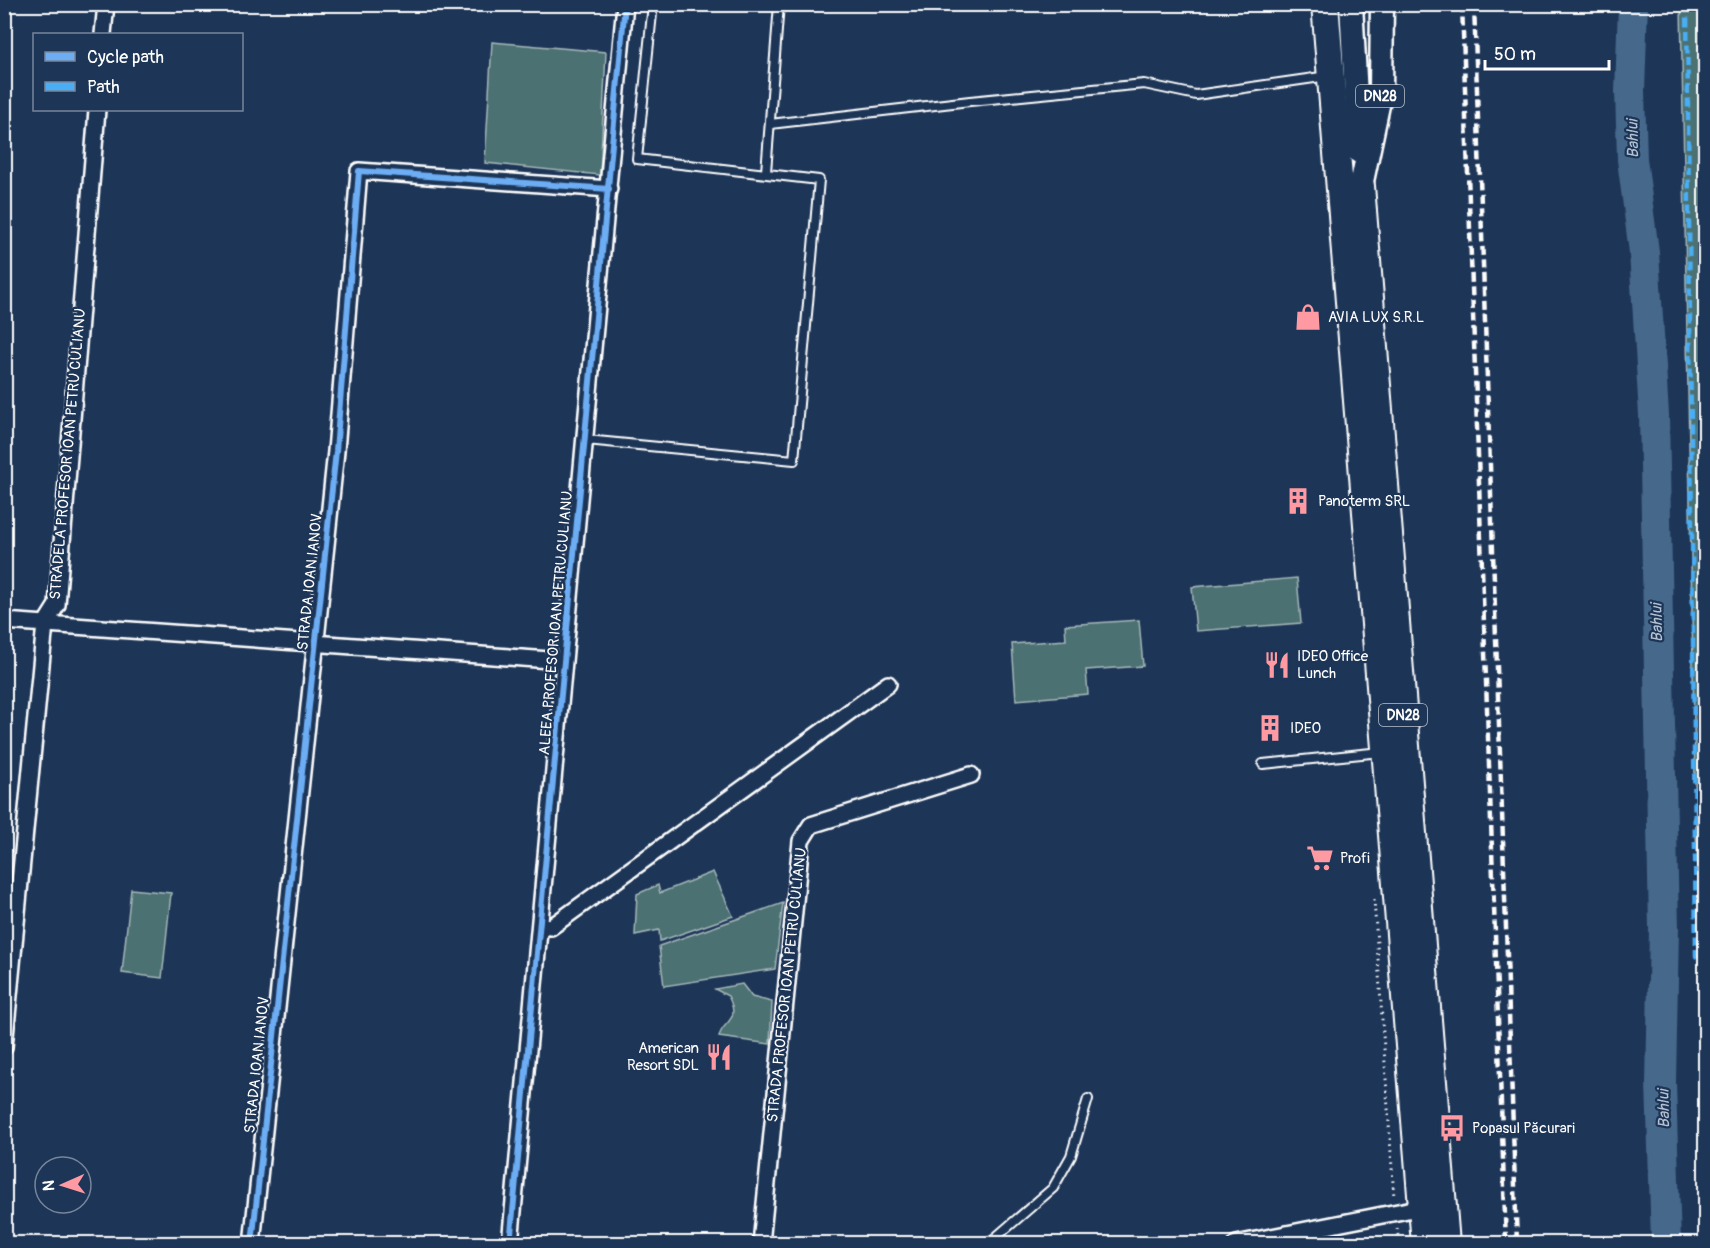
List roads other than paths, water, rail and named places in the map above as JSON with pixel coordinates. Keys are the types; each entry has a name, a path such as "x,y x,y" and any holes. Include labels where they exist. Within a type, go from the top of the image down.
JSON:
{"highway":[{"name":"DN28","path":"1325,4 1425,1244"},
{"name":"DN28","path":"1361,186 1446,1244"}],"main road":[{"path":"1351,4 1361,186"},
{"name":"DN28","path":"1361,186 1380,91 1382,4"}],"street":[{"path":"103,33 106,4"},
{"name":"ALEEA PROFESOR IOAN PETRU CULIANU","path":"510,1244 625,4"},
{"name":"STRADELA PROFESOR IOAN PETRU CULIANU","path":"4,1047 45,624 57,605 97,111"},
{"name":"STRADA IOAN IANOV","path":"252,1244 336,451 359,171 609,189"},
{"path":"4,621 564,661"},
{"path":"541,926 551,927 888,684"},
{"name":"STRADA PROFESOR IOAN PETRU CULIANU","path":"761,1244 801,841 804,833 811,825 971,775"},
{"path":"1236,1244 1423,1207"}],"lane":[{"path":"586,440 794,460 819,180 637,159 653,4"},
{"path":"765,172 780,4"},
{"path":"770,124 970,100 1144,84 1196,94 1330,76"},
{"path":"1263,764 1386,752"},
{"path":"988,1244 1053,1188 1071,1156 1088,1099"}],"waterway":[{"name":"Bahlui","path":"1633,4 1630,91 1632,159 1644,252 1654,415 1664,929 1661,1083 1666,1244"}],"railway":[{"path":"1462,4 1506,1244"},
{"path":"1474,4 1517,1244"}],"place":[{"name":"AVIA LUX S.R.L","path":"1308,317"},
{"name":"Panoterm SRL","path":"1298,501"},
{"name":"IDEO Office Lunch","path":"1277,665"},
{"name":"IDEO","path":"1270,728"},
{"name":"Profi","path":"1320,858"},
{"name":"American Resort SDL","path":"719,1057"},
{"name":"Popasul Păcurari","path":"1452,1128"}]}
